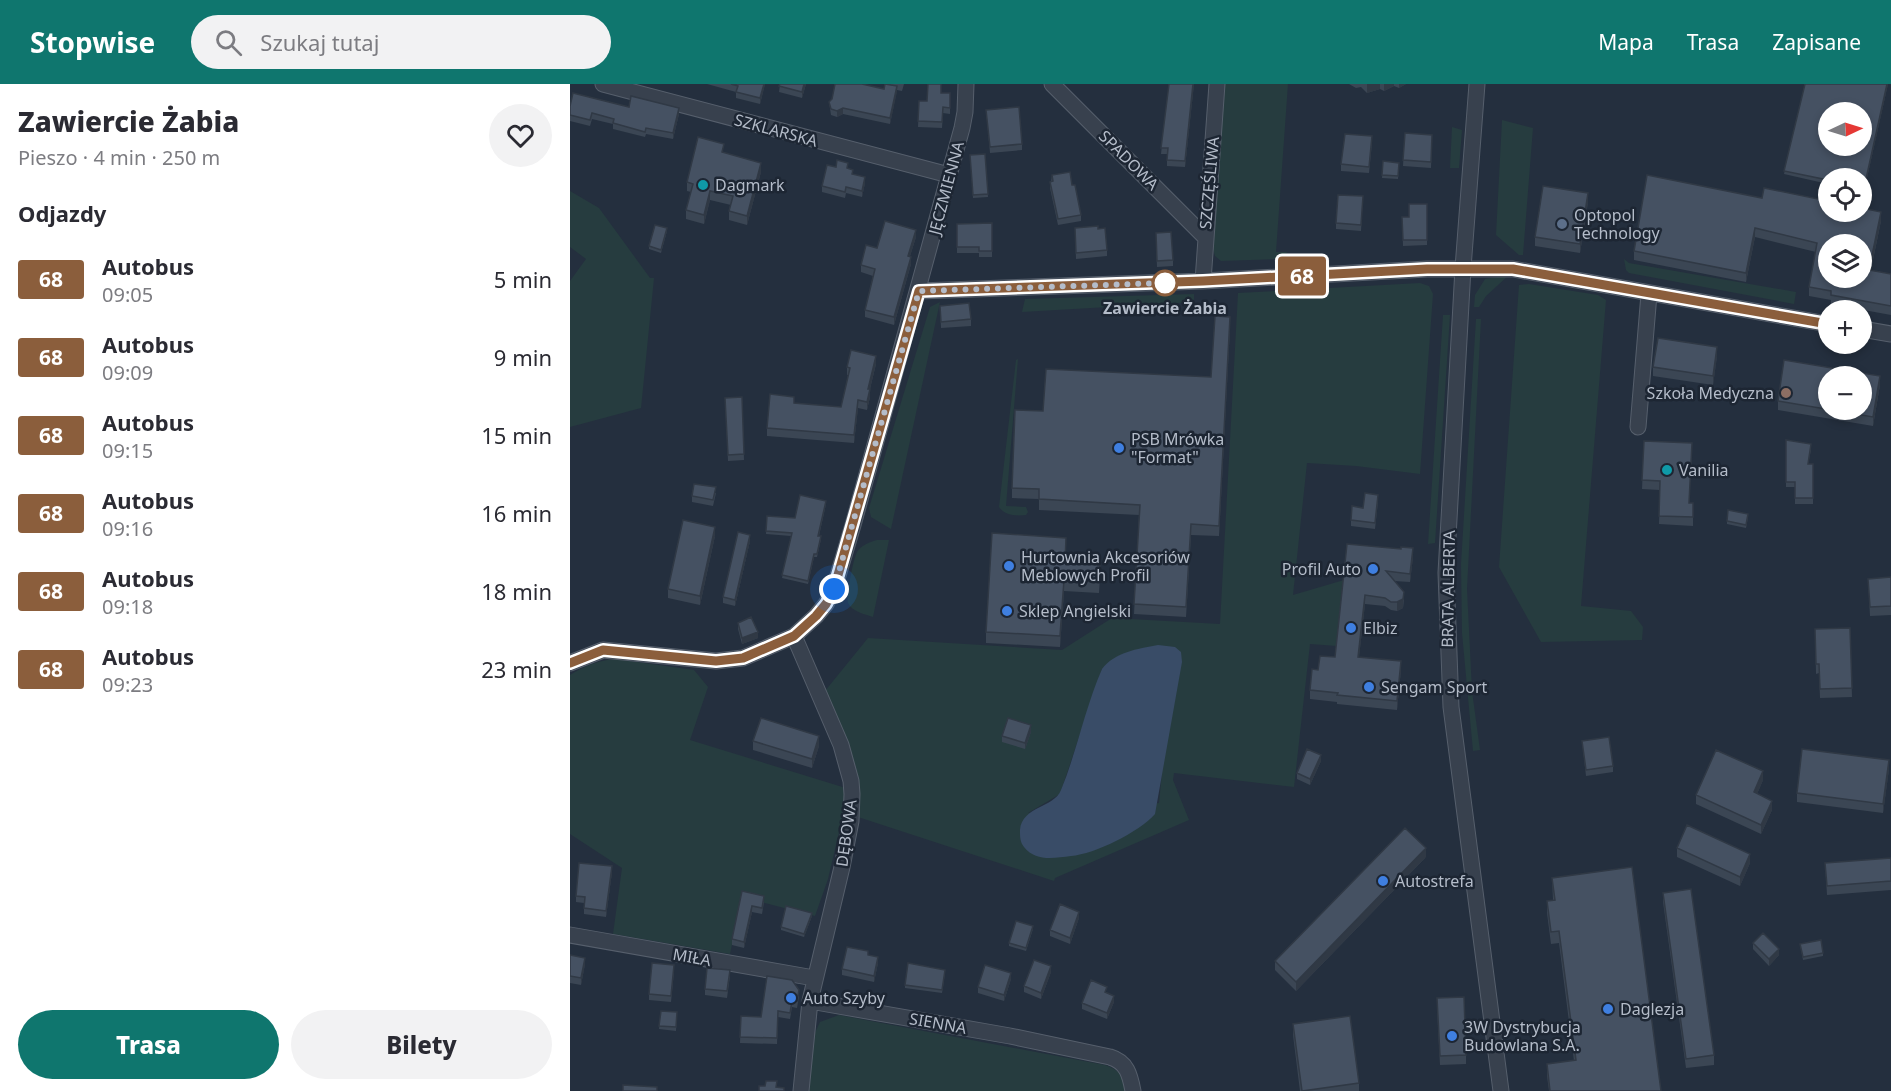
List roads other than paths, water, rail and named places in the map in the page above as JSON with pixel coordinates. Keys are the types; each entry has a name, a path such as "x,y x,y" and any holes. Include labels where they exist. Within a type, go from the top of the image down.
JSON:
{"street":[{"name":"SZKLARSKA","path":"603,84 949,175"},
{"name":"JĘCZMIENNA","path":"570,663 603,650 716,661 743,658 794,636 826,604 834,589 919,291 962,129 966,84"},
{"name":"SPADOWA","path":"1052,84 1205,237"},
{"name":"SZCZĘŚLIWA","path":"1203,281 1217,84"},
{"name":"BRATA ALBERTA","path":"1477,84 1463,268 1446,573 1448,673 1501,1091"},
{"path":"919,291 1203,281 1463,268 1513,269 1818,322"},
{"path":"1638,427 1649,294"},
{"path":"1872,331 1891,334"},
{"name":"DĘBOWA","path":"794,636 841,745 851,781 852,794 851,821 842,867 810,1001"},
{"name":"MIŁA","path":"570,935 814,978"},
{"path":"801,1091 810,1001"},
{"name":"SIENNA","path":"810,1001 999,1034 1110,1057 1117,1059 1126,1067 1133,1091"}],"water":[{"path":"1158,645 1175,647 1181,652 1182,662 1155,814 1128,835 1092,851 1052,858 1040,857 1029,852 1021,841 1022,822 1026,816 1057,796 1061,790 1102,669 1120,655"}],"place":[{"name":"Dagmark","path":"703,185"},
{"name":"Optopol Technology","path":"1562,224"},
{"name":"Zawiercie Żabia","path":"1165,283"},
{"name":"Szkoła Medyczna","path":"1786,393"},
{"name":"PSB Mrówka \"Format\"","path":"1119,448"},
{"name":"Vanilia","path":"1667,470"},
{"name":"Hurtownia Akcesoriów Meblowych Profil","path":"1009,566"},
{"name":"Profil Auto","path":"1373,569"},
{"name":"Sklep Angielski","path":"1007,611"},
{"name":"Elbiz","path":"1351,628"},
{"name":"Sengam Sport","path":"1369,687"},
{"name":"Autostrefa","path":"1383,881"},
{"name":"Auto Szyby","path":"791,998"},
{"name":"Daglezja","path":"1608,1009"},
{"name":"3W Dystrybucja Budowlana S.A.","path":"1452,1036"}]}
